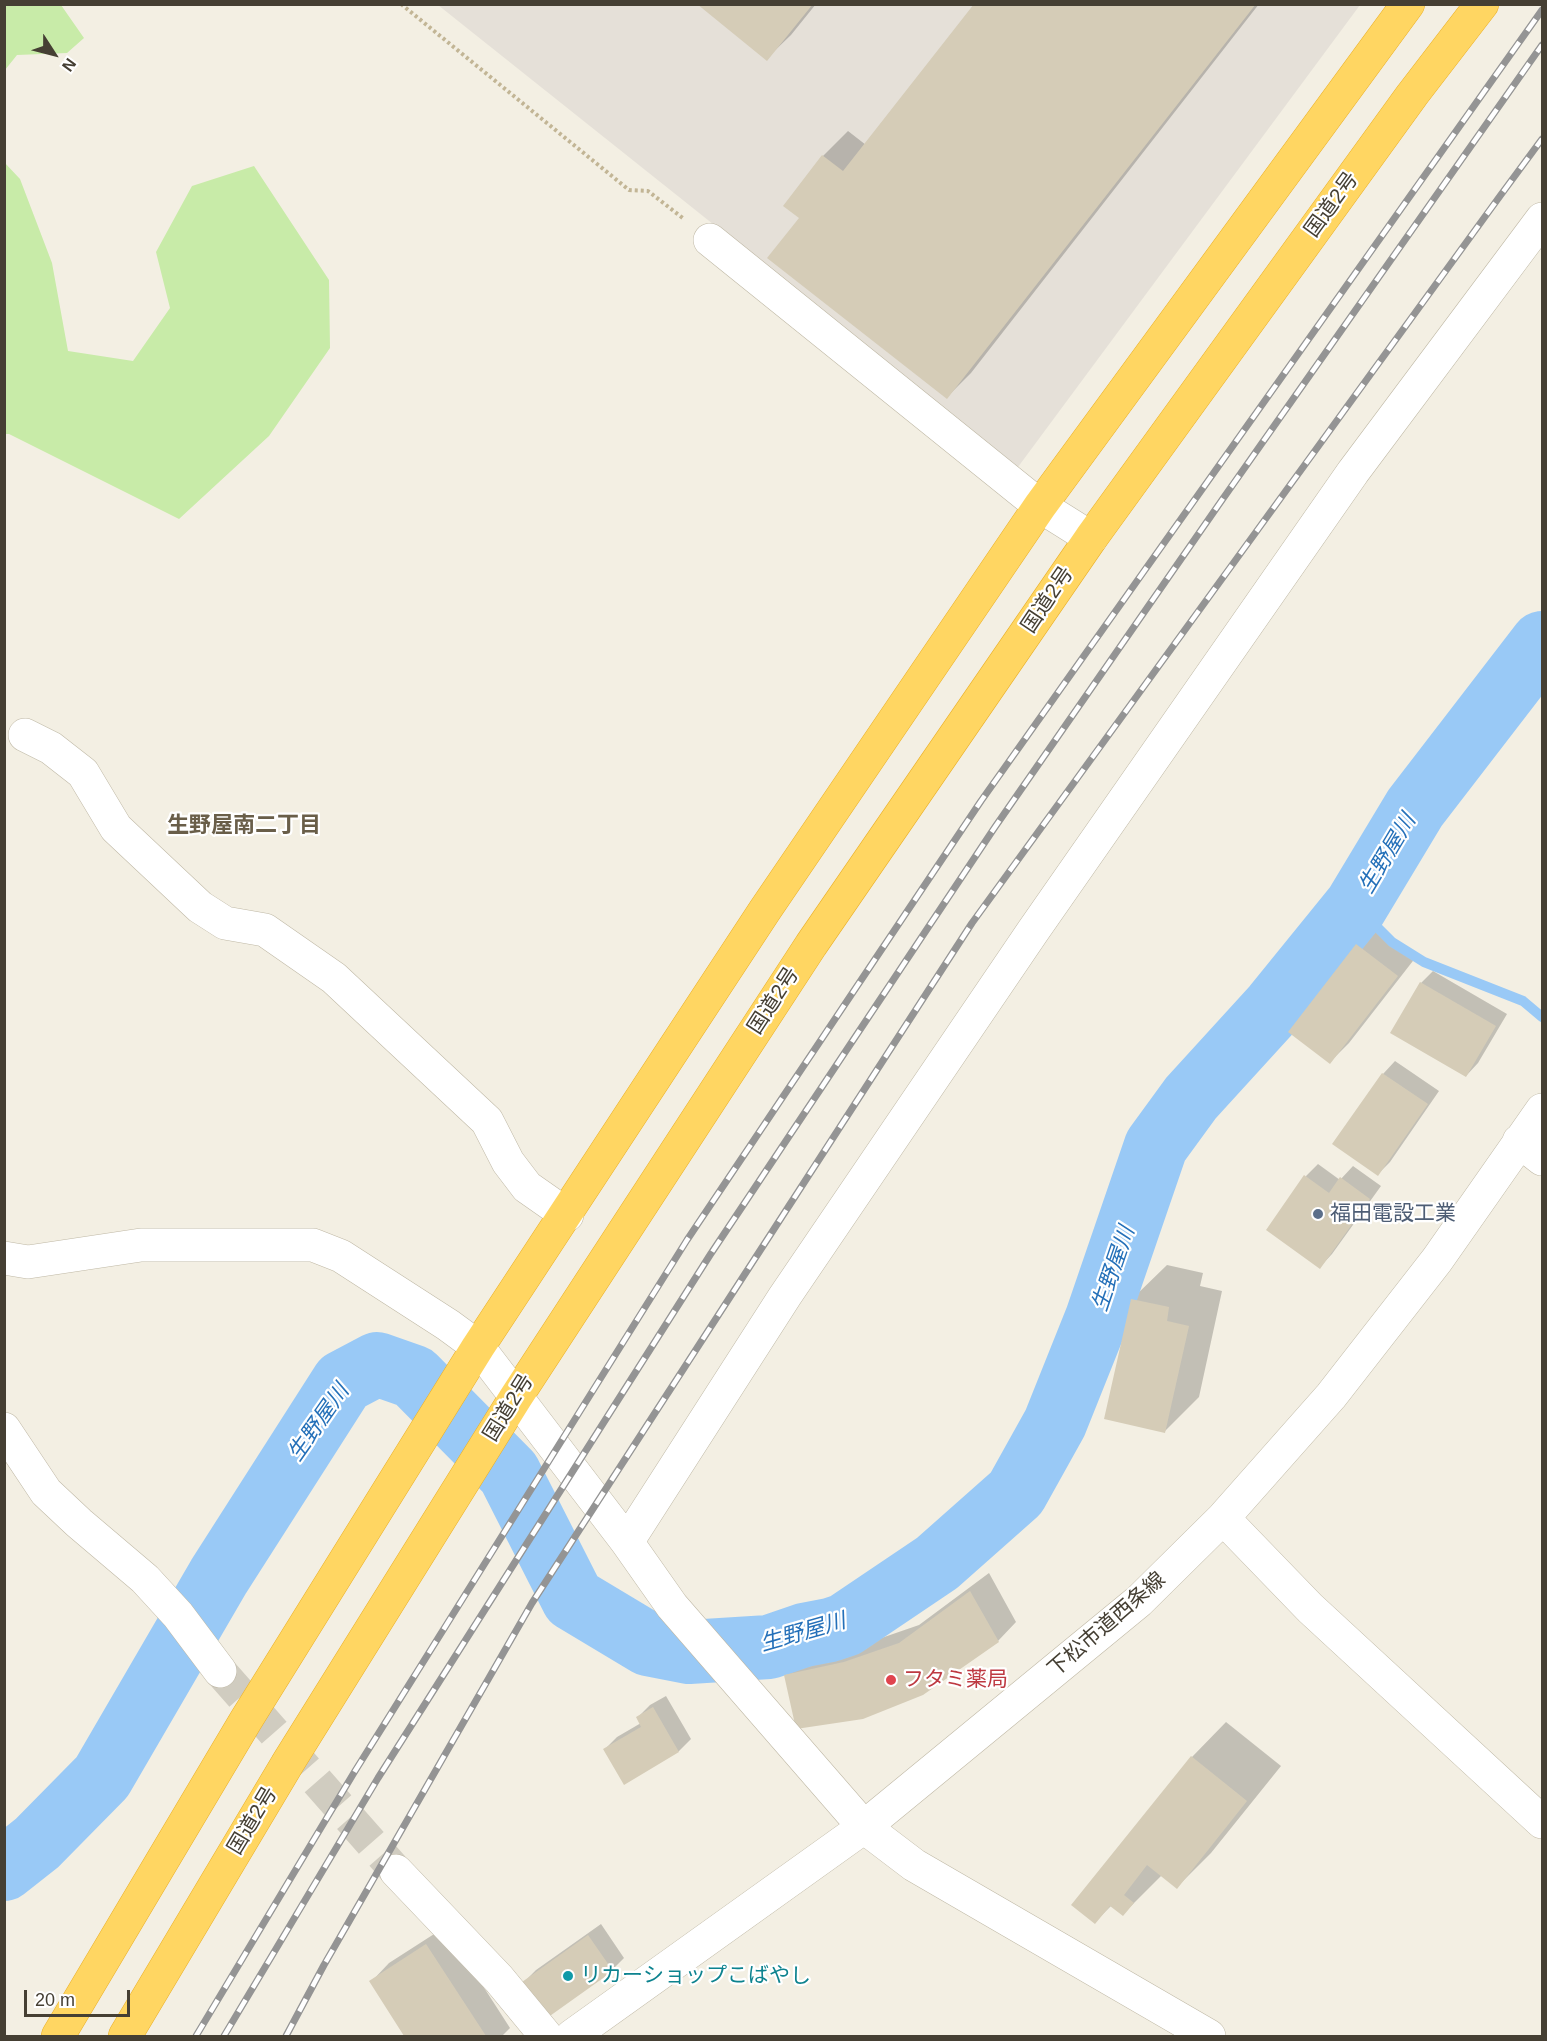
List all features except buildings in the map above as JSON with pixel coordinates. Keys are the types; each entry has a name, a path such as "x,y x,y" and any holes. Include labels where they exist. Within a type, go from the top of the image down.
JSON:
{"highway":[{"path":"58,2037 246,1720 478,1347 567,1215 765,910 1040,506 1408,4"},
{"name":"国道2号","path":"125,2037 289,1761 471,1469 811,945 1091,538 1405,104 1482,4"}],"street":[{"path":"627,1542 785,1296 1033,931 1353,472 1542,219"},
{"path":"710,240 1040,506 1091,538"},
{"path":"25,735 51,748 83,773 116,828 200,907 225,923 265,930 334,978 487,1121 508,1162 527,1188 567,1215"},
{"name":"下松市道西条線","path":"572,2037 864,1827 1139,1601 1223,1518 1330,1396 1437,1260 1531,1150 1542,1110"},
{"path":"12,1265 141,1245 313,1245 341,1256 448,1325 478,1347 509,1409 627,1542 672,1606 864,1827 914,1865 1209,2037"},
{"path":"4,1429 46,1492 145,1579 178,1616 220,1671"},
{"path":"1223,1518 1310,1608 1542,1822"},
{"path":"396,1871 499,1979 546,2037"}],"path":[{"path":"401,4 629,190 648,191 710,240"}],"shaded area":[{"path":"438,5 1360,5 1018,467"}],"green space":[{"path":"5,4 61,5 84,38 67,53 17,55 5,70"},
{"path":"4,162 20,179 52,263 68,351 133,361 170,308 156,252 192,186 254,166 329,280 330,348 269,436 179,519 5,434"}],"waterway":[{"name":"生野屋川","path":"4,1869 37,1843 102,1777 219,1576 343,1382 377,1364 414,1377 509,1473 573,1599 648,1644 689,1652 769,1647 804,1635 830,1630 845,1625 937,1563 1016,1493 1055,1423 1097,1318 1156,1146 1191,1098 1274,1007 1356,906 1415,808 1542,643"},
{"path":"1356,906 1392,942 1424,962 1523,1001 1542,1017"}],"tunnel":[{"path":"220,1671 396,1871"}],"railway":[{"path":"196,2036 355,1771 687,1240 981,801 1542,10"},
{"path":"224,2036 378,1778 710,1255 995,827 1542,45"},
{"path":"286,2036 324,1965 532,1603 972,923 1542,139"}],"place":[{"name":"福田電設工業","path":"1318,1214"},
{"name":"フタミ薬局","path":"891,1680"},
{"name":"リカーショップこばやし","path":"568,1976"}],"district":[{"name":"生野屋南二丁目","path":"244,826"}]}
